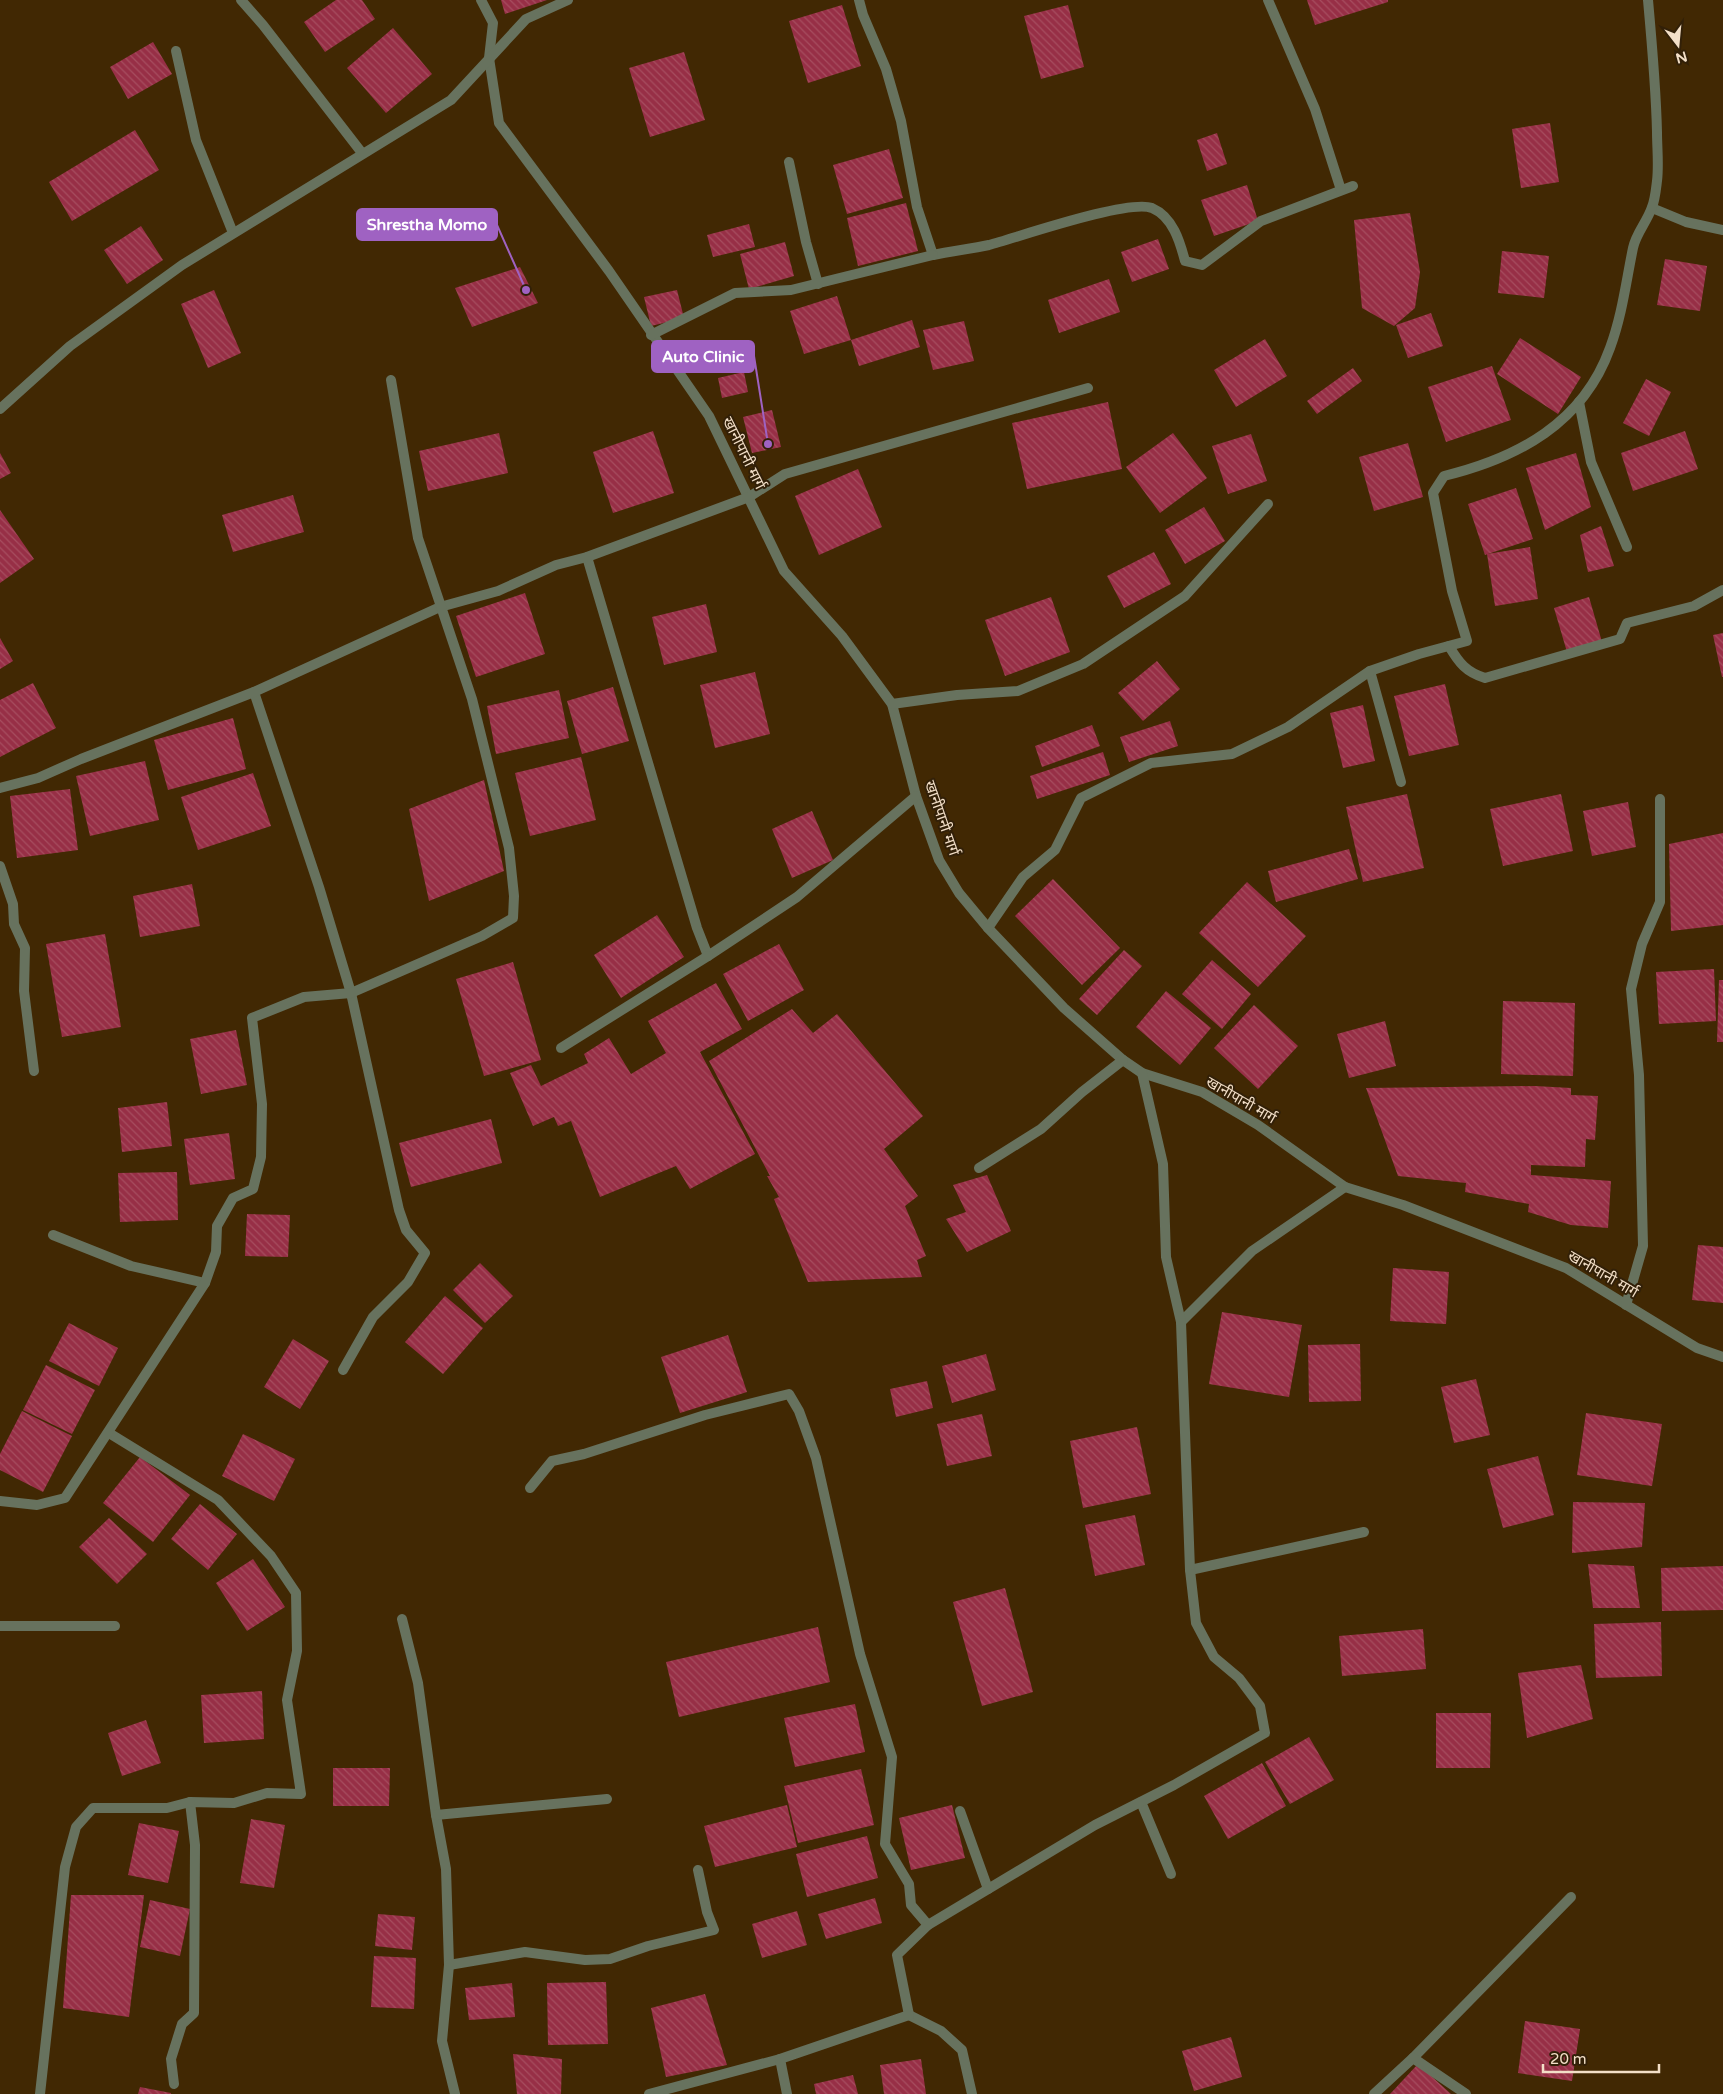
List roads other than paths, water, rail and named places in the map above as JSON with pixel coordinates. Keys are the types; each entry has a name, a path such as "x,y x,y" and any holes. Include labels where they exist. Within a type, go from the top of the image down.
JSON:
{"street":[{"path":"241,0 263,25 362,153"},
{"name":"खानीपानी मार्ग","path":"481,0 493,23 489,58 499,123 609,271 651,335 709,416 784,571 842,636 892,704 916,796 939,860 959,893 988,928 1064,1008 1123,1060 1142,1073 1202,1092 1258,1125 1345,1187 1403,1205 1566,1268 1697,1348 1723,1357"},
{"path":"0,409 70,346 182,265 451,100 526,19 568,0"},
{"path":"859,0 863,15 886,69 902,121 917,207 933,255"},
{"path":"1268,0 1315,109 1341,190"},
{"path":"988,928 1024,877 1055,850 1081,798 1151,763 1232,754 1288,727 1370,671 1418,654 1466,641 1452,591 1433,493 1444,476 1473,469 1531,444 1550,431 1579,402 1610,349 1619,320 1634,246 1638,232 1652,208 1657,181 1657,149 1648,0"},
{"path":"176,51 196,140 233,233"},
{"path":"789,162 806,242 818,284"},
{"path":"651,335 735,293 791,290 933,255 988,245 1122,208 1151,208 1167,218 1180,243 1185,261 1202,265 1261,222 1353,186"},
{"path":"1652,208 1686,222 1723,230"},
{"path":"0,1501 37,1505 65,1498 205,1283 216,1252 217,1226 233,1198 253,1189 261,1157 262,1104 252,1018 304,997 351,993 482,936 512,918 514,896 509,848 472,699 418,538 390,380"},
{"path":"0,788 38,778 81,759 254,692 440,607 498,591 556,565 587,557 749,497 785,474 1088,388"},
{"path":"1579,402 1591,462 1627,547"},
{"path":"892,704 957,695 1018,691 1083,664 1185,596 1268,504"},
{"path":"587,557 697,928 708,956"},
{"path":"1449,646 1461,666 1473,675 1484,678 1620,639 1627,623 1694,606 1723,590"},
{"path":"1370,671 1400,782"},
{"path":"254,692 319,887 351,993 399,1210 406,1230 425,1253 408,1282 373,1317 343,1370"},
{"path":"561,1048 708,956 797,897 916,796"},
{"path":"1626,1305 1643,1246 1639,1075 1631,990 1642,944 1660,902 1660,798"},
{"path":"0,866 13,904 14,924 25,948 24,991 34,1071"},
{"path":"979,1168 1040,1129 1082,1092 1123,1060"},
{"path":"909,2015 897,1955 928,1925 1095,1825 1141,1802 1266,1733 1260,1706 1239,1678 1214,1657 1196,1623 1190,1570 1181,1322 1166,1257 1163,1164 1142,1073"},
{"path":"1181,1322 1252,1251 1345,1187"},
{"path":"53,1234 131,1266 205,1283"},
{"path":"530,1488 552,1461 584,1454 705,1415 789,1394 799,1411 816,1458 860,1654 886,1730 892,1757 885,1844 909,1884 910,1905 928,1925"},
{"path":"40,2094 65,1867 76,1827 93,1808 167,1808 190,1802 234,1803 267,1793 301,1794 287,1700 297,1652 296,1593 271,1556 218,1500 109,1433"},
{"path":"1190,1570 1364,1532"},
{"path":"402,1620 418,1682 436,1815 446,1869 449,1965 442,2041 456,2094"},
{"path":"0,1626 115,1626"},
{"path":"436,1815 607,1799"},
{"path":"174,2084 171,2059 182,2024 194,2013 195,1845 190,1802"},
{"path":"1141,1802 1171,1874"},
{"path":"960,1811 988,1889"},
{"path":"449,1965 525,1952 585,1960 610,1959 648,1946 714,1930 707,1912 698,1870"},
{"path":"1374,2094 1413,2058 1571,1897"},
{"path":"649,2094 780,2059 909,2015 941,2031 962,2050 972,2094"},
{"path":"1413,2058 1466,2094"},
{"path":"780,2059 787,2094"}],"place":[{"name":"Shrestha Momo","path":"526,290"},
{"name":"Auto Clinic","path":"768,444"}]}
